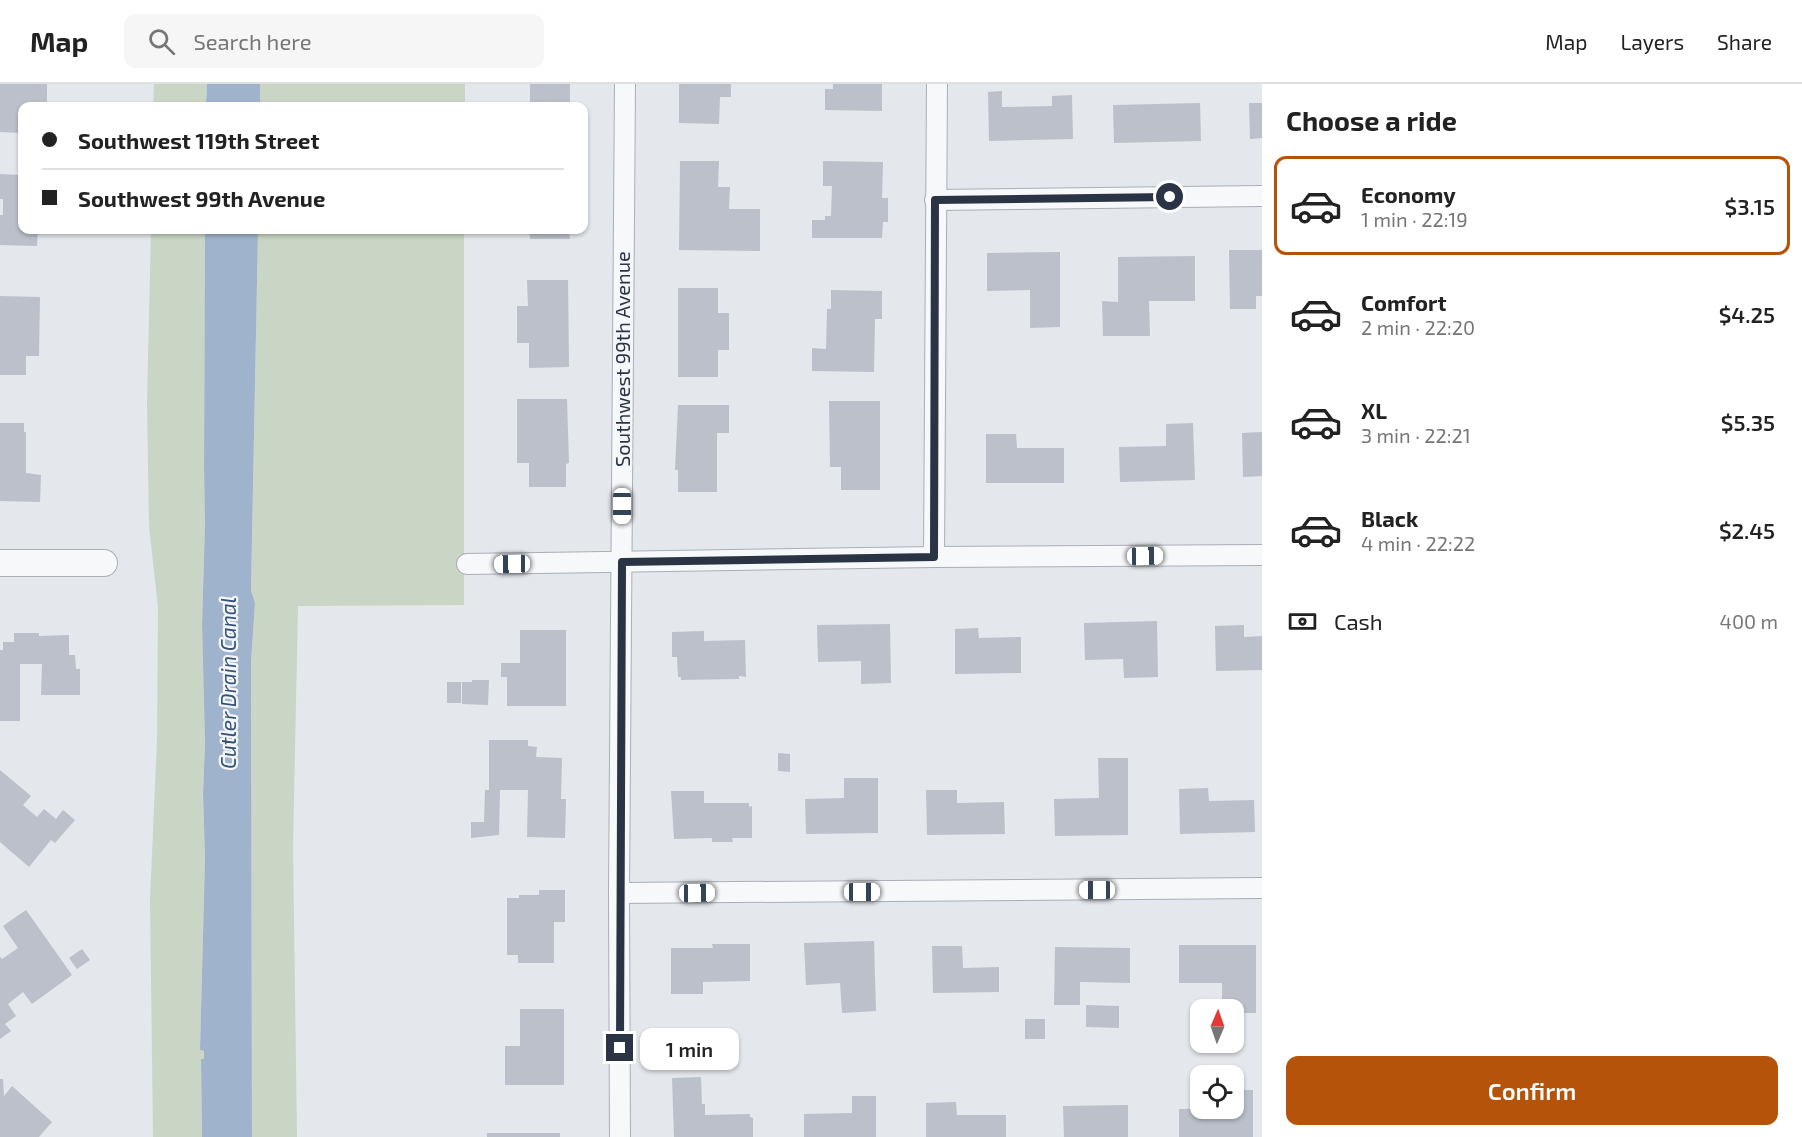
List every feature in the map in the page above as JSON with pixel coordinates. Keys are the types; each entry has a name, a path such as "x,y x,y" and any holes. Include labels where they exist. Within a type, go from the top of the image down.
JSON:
{"street":[{"name":"Southwest 99th Avenue","path":"620,1137 619,894 625,84"},
{"path":"934,557 937,84"},
{"path":"935,200 1262,196"},
{"path":"467,564 1262,555"},
{"path":"0,563 104,563"},
{"path":"619,894 1262,888"}],"green space":[{"path":"154,84 207,84 206,102 153,102"},
{"path":"260,84 465,84 465,102 260,102"},
{"path":"151,234 205,234 205,523 202,624 205,858 200,1050 204,1051 204,1060 201,1060 202,1137 153,1137 150,899 157,740 158,608 149,525 147,402"},
{"path":"258,234 464,234 464,605 298,606 293,847 297,1137 252,1137 251,662 255,603 251,590"}],"water":[{"path":"207,84 260,84 260,102 206,102"},
{"name":"Cutler Drain Canal","path":"205,234 258,234 251,590 255,603 251,662 252,1137 202,1137 201,1059 204,1059 204,1051 200,1050 205,858 202,624"}],"building":[{"path":"0,84 47,84 47,102 18,102 18,133 0,132"},
{"path":"530,84 570,84 570,102 530,102"},
{"path":"679,84 731,84 731,97 720,97 719,124 679,123"},
{"path":"833,84 882,84 882,111 825,110 825,89 833,89"},
{"path":"1002,91 1002,107 1052,106 1052,96 1072,95 1073,139 989,141 988,92"},
{"path":"1200,103 1201,141 1114,143 1113,105"},
{"path":"1249,103 1262,103 1262,138 1250,139"},
{"path":"680,161 719,161 718,187 730,187 729,209 760,209 760,251 679,250"},
{"path":"823,161 883,162 882,198 888,198 888,222 883,222 882,238 812,238 812,220 825,220 825,216 831,216 832,186 823,186"},
{"path":"0,174 18,175 18,234 38,234 37,246 0,245 0,215 3,215 3,199 0,199"},
{"path":"529,234 569,234 570,239 530,239"},
{"path":"1229,250 1262,250 1262,296 1256,296 1256,309 1230,309"},
{"path":"1060,252 1060,327 1030,328 1030,290 987,291 987,253"},
{"path":"1195,256 1195,301 1149,301 1150,336 1103,336 1102,301 1118,302 1118,257"},
{"path":"527,280 568,280 569,367 529,368 529,343 517,343 517,306 528,306"},
{"path":"678,288 718,288 718,313 729,313 729,350 718,350 718,377 678,377"},
{"path":"831,290 882,291 882,319 875,319 874,372 812,371 812,348 826,349 827,309 831,309"},
{"path":"0,296 40,297 39,356 26,356 26,375 0,375"},
{"path":"517,399 567,399 569,463 566,464 566,487 529,487 529,463 517,463"},
{"path":"829,401 880,401 880,490 841,490 841,467 830,467"},
{"path":"678,405 729,405 729,433 717,433 717,492 678,492 678,470 675,470"},
{"path":"0,423 24,423 26,473 41,475 40,502 0,501"},
{"path":"1193,423 1195,480 1120,482 1119,447 1166,446 1166,424"},
{"path":"1262,432 1262,476 1243,477 1242,433"},
{"path":"986,434 1016,434 1017,448 1064,448 1064,483 986,483"},
{"path":"1157,621 1158,677 1124,678 1123,659 1085,660 1084,623"},
{"path":"890,624 891,683 861,684 861,661 818,662 817,625"},
{"path":"1244,625 1244,637 1262,636 1262,670 1216,671 1215,626"},
{"path":"978,628 979,638 1021,637 1021,673 955,674 955,629"},
{"path":"520,630 566,630 566,706 507,706 507,677 501,677 501,663 520,663"},
{"path":"704,631 704,641 745,640 746,677 681,680 681,677 678,677 677,657 672,657 672,632"},
{"path":"14,633 39,633 39,636 69,635 69,655 75,655 76,669 80,669 80,695 41,695 42,664 20,664 20,721 0,721 0,650 3,650 3,642 14,642"},
{"path":"472,680 489,680 488,705 462,704 462,682 472,682"},
{"path":"447,682 461,682 461,703 447,703"},
{"path":"489,740 528,740 528,746 537,747 536,757 562,758 561,799 566,799 565,838 527,837 528,790 500,790 499,835 471,838 471,822 484,822 485,790 489,790"},
{"path":"778,753 790,754 790,772 778,771"},
{"path":"1098,758 1128,758 1128,835 1055,836 1054,799 1099,798"},
{"path":"0,770 31,796 23,805 37,817 44,809 56,819 63,810 75,820 55,843 51,840 29,867 0,842"},
{"path":"844,778 878,778 878,833 806,834 805,799 844,798"},
{"path":"1208,788 1209,801 1254,800 1255,832 1180,834 1179,789"},
{"path":"926,790 957,790 957,803 1004,802 1005,834 927,835"},
{"path":"671,791 704,791 704,803 749,803 749,807 752,806 752,838 732,838 733,842 712,842 712,838 674,839"},
{"path":"539,890 565,890 565,922 554,922 554,963 518,963 518,955 507,955 507,898 519,898 519,895 539,895"},
{"path":"26,910 72,975 32,1004 23,992 8,1004 16,1016 5,1024 11,1031 0,1039 0,957 2,959 18,948 3,926"},
{"path":"874,941 876,1011 842,1013 840,983 806,985 804,943"},
{"path":"712,944 750,944 750,981 703,982 703,994 671,994 671,948 713,948"},
{"path":"1179,945 1256,945 1256,1013 1244,1013 1244,999 1222,999 1222,983 1179,983"},
{"path":"932,946 962,946 963,968 999,967 999,992 933,993"},
{"path":"1055,947 1130,948 1130,983 1080,982 1080,1005 1054,1005"},
{"path":"82,949 90,960 77,969 69,958"},
{"path":"1086,1005 1119,1006 1119,1028 1086,1027"},
{"path":"520,1009 564,1009 564,1085 505,1085 505,1046 520,1046"},
{"path":"1025,1019 1045,1019 1045,1039 1025,1039"},
{"path":"701,1077 702,1104 705,1104 705,1115 750,1114 753,1118 753,1137 674,1137 672,1078"},
{"path":"0,1079 3,1079 4,1096 12,1086 52,1122 39,1137 0,1137"},
{"path":"1244,1090 1253,1090 1253,1137 1179,1137 1179,1109 1190,1109 1190,1119 1244,1119"},
{"path":"852,1096 876,1096 876,1137 804,1137 804,1114 852,1113"},
{"path":"956,1102 957,1115 1006,1115 1006,1137 926,1137 926,1103"},
{"path":"1128,1105 1128,1137 1064,1137 1063,1106"},
{"path":"487,1133 560,1133 560,1137 487,1137"}],"route":[{"path":"620,1048 622,562 934,557 935,200 1170,197"}]}
